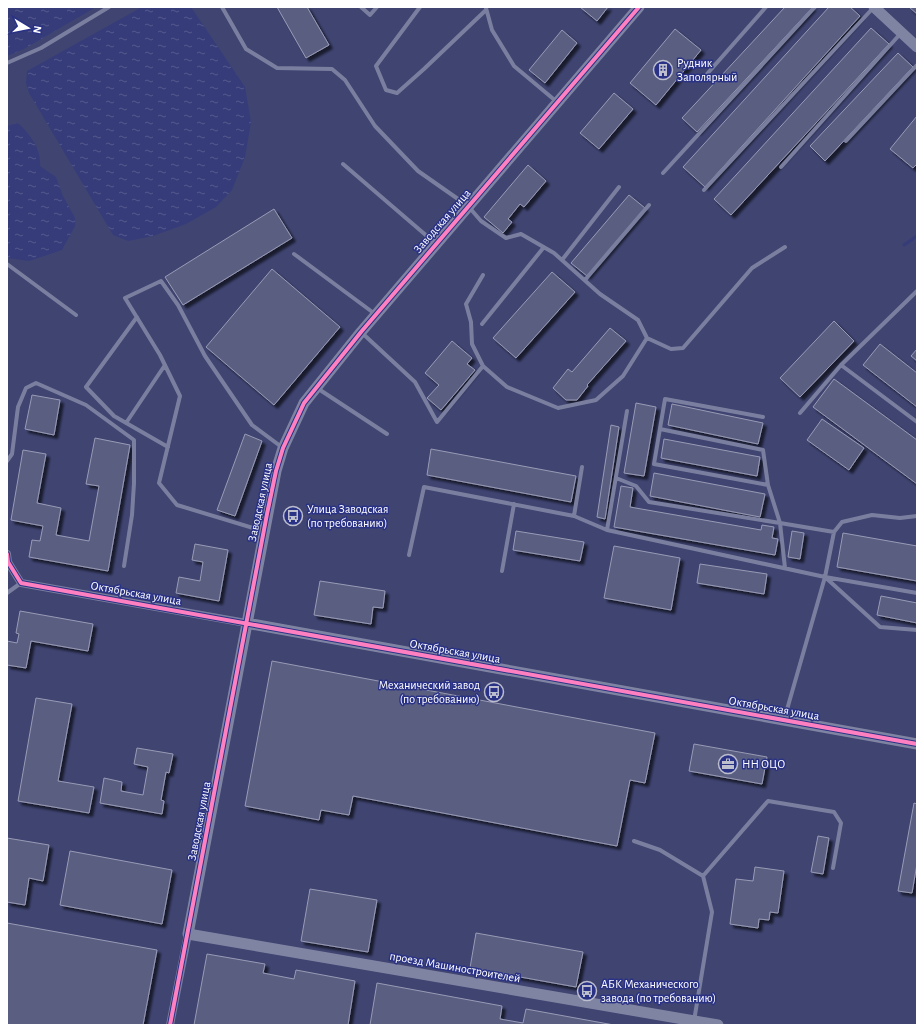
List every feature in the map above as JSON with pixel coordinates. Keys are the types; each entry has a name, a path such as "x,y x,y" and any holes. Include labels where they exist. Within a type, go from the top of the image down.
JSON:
{"street":[{"name":"Заводская улица","path":"170,1025 264,531 276,471 283,448 304,403 361,332 639,7"},
{"path":"877,8 917,47"},
{"path":"7,554 8,562 21,583"},
{"name":"Октябрьская улица","path":"21,583 917,744"},
{"name":"проезд Машиностроителей","path":"188,934 718,1025"}],"lane":[{"path":"7,63 41,48 109,7"},
{"path":"222,7 246,49 277,68 332,69 345,80 375,126 418,171 468,206 481,221 506,238 521,234 544,247 562,260 600,294 638,320 647,338 671,349 682,348 752,268 786,247"},
{"path":"361,7 370,15 377,7"},
{"path":"420,7 376,66 386,90 397,93 424,69 486,8 492,30 514,66 558,102"},
{"path":"707,74 766,7"},
{"path":"663,173 815,7"},
{"path":"704,190 877,8"},
{"path":"781,166 901,33"},
{"path":"846,142 917,65"},
{"path":"343,164 436,243"},
{"path":"562,260 619,186"},
{"path":"585,280 649,205"},
{"path":"482,324 544,247"},
{"path":"294,254 376,314"},
{"path":"7,264 76,315"},
{"path":"483,275 466,304 471,322 472,344 484,366 507,387 558,408 596,400 623,376 647,338"},
{"path":"264,531 177,505 159,483 180,396 165,365 126,298 161,281 178,305 205,356 252,424 283,448"},
{"path":"800,413 841,365 917,291"},
{"path":"137,316 86,387 114,416 168,447"},
{"path":"361,332 415,382 437,422 484,366"},
{"path":"126,423 165,365"},
{"path":"841,365 917,422"},
{"path":"7,461 12,454 18,407 26,388 36,383 86,405 134,440 132,515 124,566"},
{"path":"317,387 387,434"},
{"path":"763,417 665,399 654,464 768,485"},
{"path":"607,530 627,411"},
{"path":"660,429 763,450 768,485 780,523 785,568"},
{"path":"574,516 582,467"},
{"path":"616,478 636,486 649,502 834,532"},
{"path":"409,555 424,488 574,516 607,530 825,577 917,593"},
{"path":"502,571 514,504"},
{"path":"784,720 825,577 834,532 842,522 872,515 900,518 917,516"},
{"path":"825,577 880,627 917,630"},
{"path":"7,594 21,583"},
{"path":"703,876 768,801 834,812 841,823 833,868"},
{"path":"634,841 660,850 703,876 712,912 694,1021"}],"water":[{"path":"7,7 96,7 24,49 7,56"},
{"path":"142,7 191,7 245,87 251,122 245,157 232,190 216,207 186,224 153,236 128,241 113,235 29,93 26,83 27,71"},
{"path":"18,123 27,132 37,148 40,166 56,177 63,196 75,218 75,226 62,250 29,261 7,258 7,126"}],"building":[{"path":"277,7 307,7 329,45 306,58"},
{"path":"580,7 608,7 597,21"},
{"path":"785,7 813,7 697,132 682,118"},
{"path":"829,7 850,7 860,16 705,187 683,167"},
{"path":"909,7 917,7 917,14"},
{"path":"871,28 889,44 731,215 714,199"},
{"name":"Рудник Заполярный","path":"675,29 701,50 656,105 630,83"},
{"path":"562,30 577,43 545,83 529,70"},
{"path":"898,53 913,67 825,161 810,146"},
{"path":"614,93 633,109 599,149 580,133"},
{"path":"917,116 917,164 913,168 890,149"},
{"path":"528,165 546,181 524,207 520,204 508,219 512,222 503,233 484,217"},
{"path":"629,195 645,208 587,276 571,263"},
{"path":"274,209 292,238 183,305 165,277"},
{"path":"272,269 340,327 274,405 206,347"},
{"path":"552,272 575,292 516,358 493,338"},
{"path":"834,321 854,341 800,397 780,378"},
{"path":"610,328 626,341 587,385 588,386 577,400 566,400 553,388 568,369 572,372"},
{"path":"452,341 472,358 467,364 475,370 441,410 427,398 439,385 425,373"},
{"path":"880,344 917,373 917,407 863,365"},
{"path":"917,349 917,361 911,356"},
{"path":"834,379 917,440 917,484 813,407"},
{"path":"32,395 60,400 54,435 25,429"},
{"path":"636,403 656,407 644,476 624,473"},
{"path":"672,404 763,423 758,444 668,425"},
{"path":"822,419 864,448 849,470 807,440"},
{"path":"611,425 619,427 605,519 597,517"},
{"path":"245,434 262,441 235,516 217,510"},
{"path":"95,438 130,445 108,571 29,557 32,540 40,541 43,526 11,520 23,450 46,454 37,503 61,508 56,535 89,541 99,486 86,484"},
{"path":"664,439 760,457 757,476 661,458"},
{"path":"431,449 576,476 571,502 427,475"},
{"path":"654,473 765,494 760,517 650,496"},
{"path":"621,486 633,488 630,507 761,530 762,525 774,527 772,538 778,539 775,555 614,527"},
{"path":"516,531 584,542 580,561 513,550"},
{"path":"792,531 804,533 800,559 788,557"},
{"path":"843,533 917,546 917,581 837,567"},
{"path":"195,544 228,550 219,601 176,593 179,577 200,581 203,562 192,560"},
{"path":"614,546 680,558 671,610 604,598"},
{"path":"700,564 767,574 764,594 697,583"},
{"path":"320,581 385,591 383,608 373,607 371,624 314,615"},
{"path":"881,596 917,603 917,623 877,615"},
{"path":"20,611 93,624 88,651 31,641 26,668 7,665 7,641 17,643 19,634 16,633"},
{"path":"272,661 655,733 645,783 630,780 617,846 353,796 349,815 321,810 319,820 245,806"},
{"path":"36,698 72,704 58,781 94,787 89,813 18,801"},
{"name":"НН ОЦО","path":"694,744 767,757 762,784 689,771"},
{"path":"137,748 173,754 169,773 166,772 161,800 164,801 162,814 100,803 104,778 122,782 121,791 143,795 148,767 134,764"},
{"path":"914,803 917,804 917,864 912,893 898,891"},
{"path":"818,836 829,838 823,874 811,872"},
{"path":"7,838 49,845 43,881 29,878 25,905 7,902"},
{"path":"70,851 172,870 162,924 60,905"},
{"path":"755,867 784,871 778,913 770,912 769,920 759,919 758,928 730,924 736,879 753,881"},
{"path":"310,889 377,900 368,952 301,941"},
{"path":"7,923 157,950 143,1025 7,1025"},
{"path":"476,933 583,952 576,987 470,968"},
{"path":"207,954 265,964 263,973 294,979 296,970 355,981 348,1025 194,1025"},
{"path":"377,983 502,1006 500,1019 523,1023 526,1009 614,1025 370,1025"}],"waterway":[{"path":"904,245 917,236"}],"cycle path":[{"path":"170,1025 267,514 276,471 283,448 304,403 361,332 639,7"},
{"path":"7,554 8,562 21,583 917,744"}],"place":[{"name":"Рудник Заполярный","path":"663,70"},
{"name":"Улица Заводская (по требованию)","path":"293,516"},
{"name":"Механический завод (по требованию)","path":"494,692"},
{"name":"НН ОЦО","path":"728,764"},
{"name":"АБК Механического завода (по требованию)","path":"587,991"}]}
